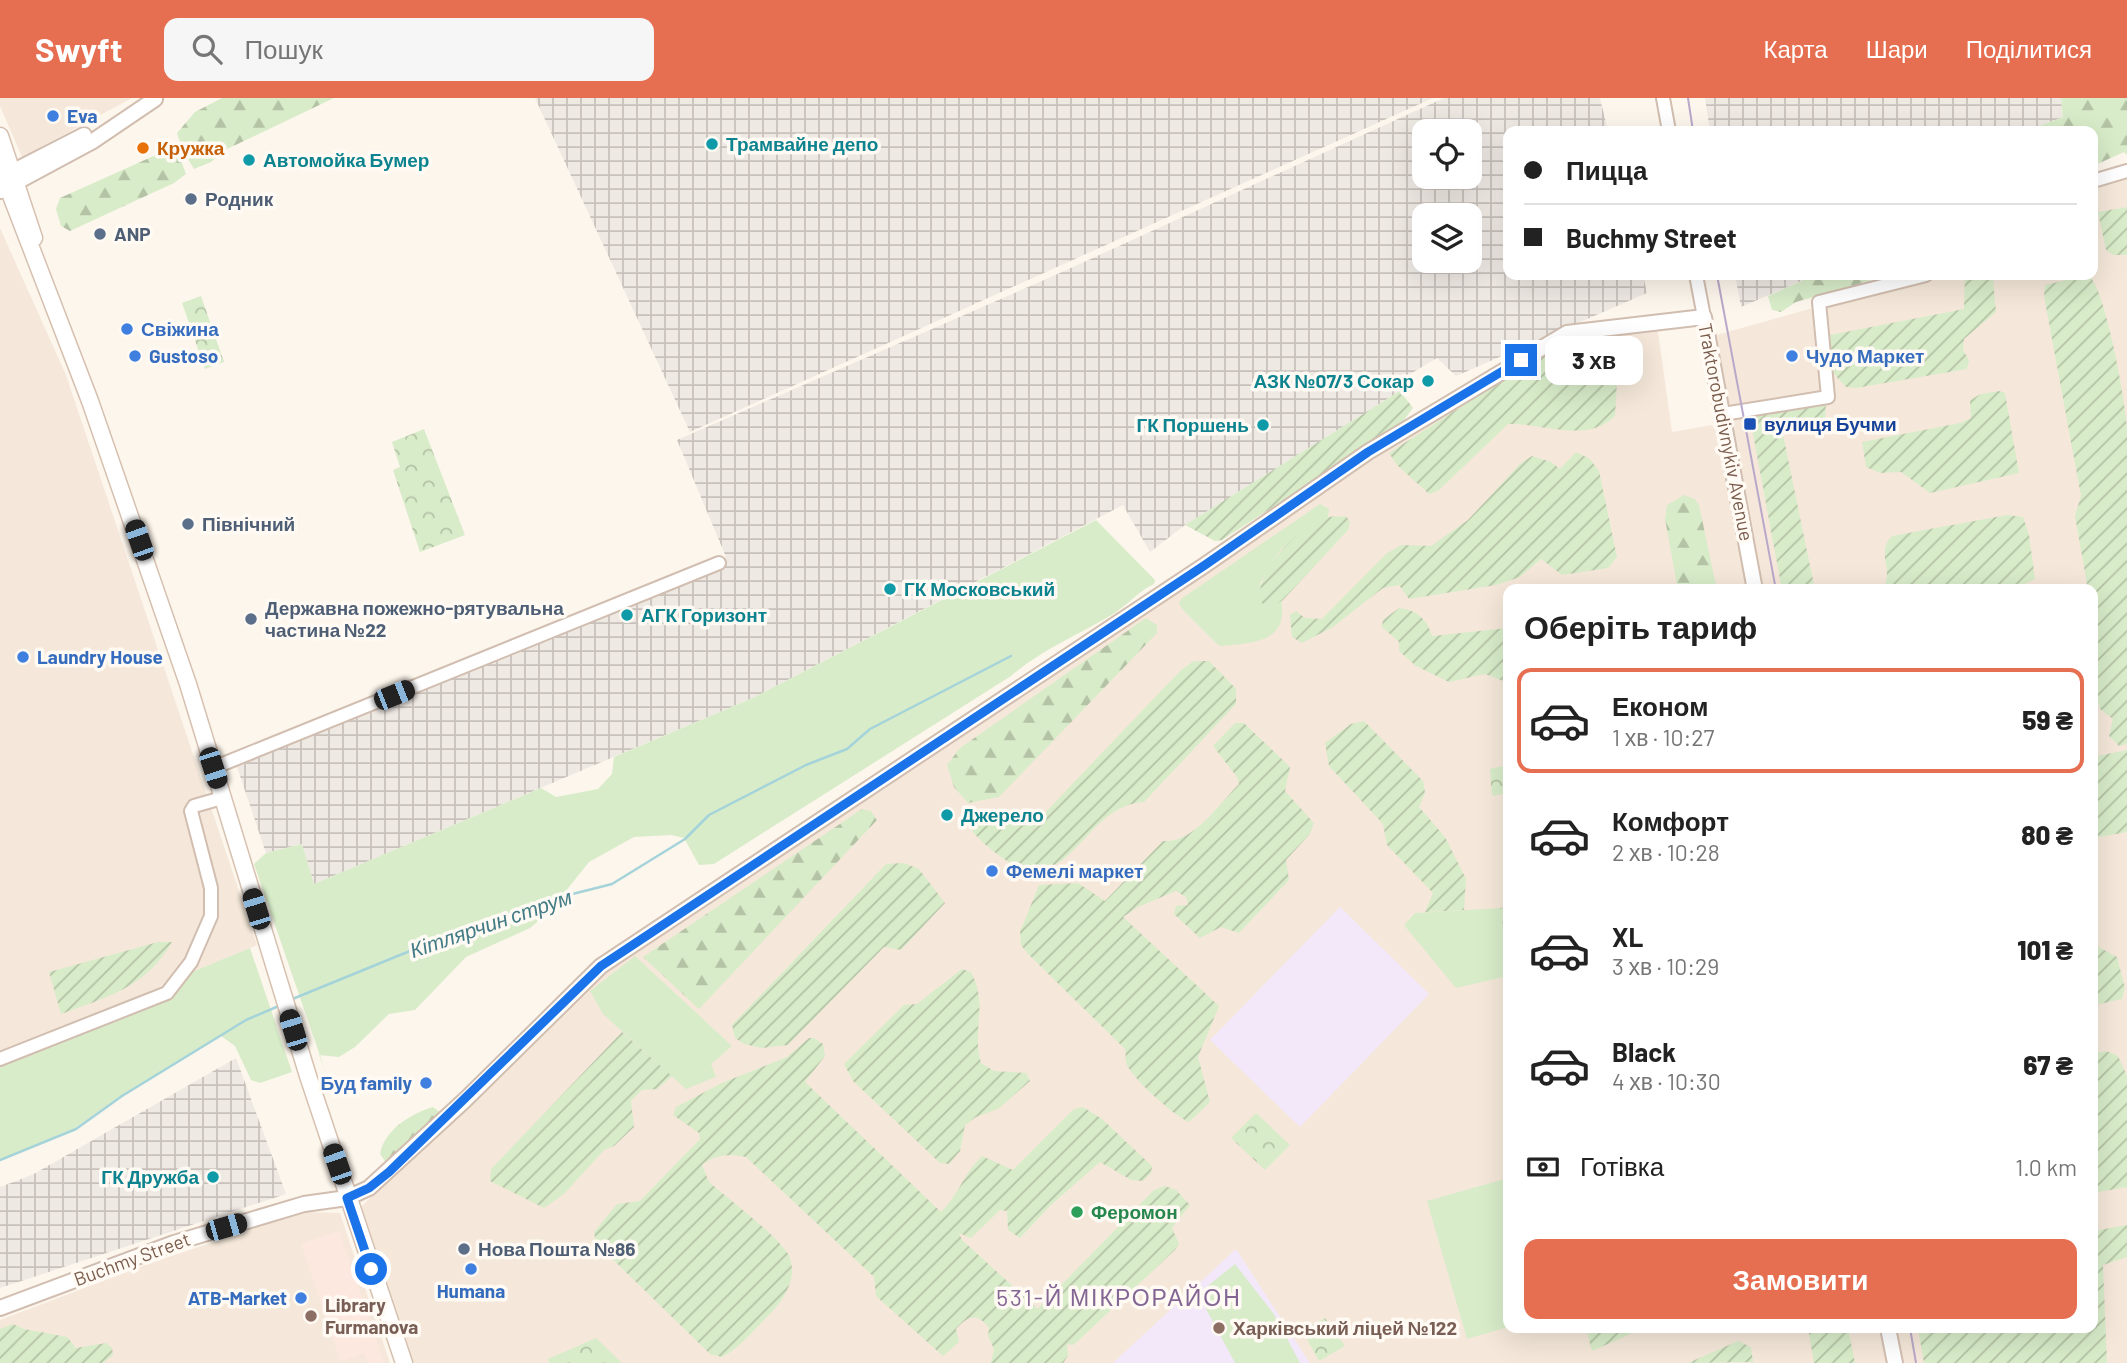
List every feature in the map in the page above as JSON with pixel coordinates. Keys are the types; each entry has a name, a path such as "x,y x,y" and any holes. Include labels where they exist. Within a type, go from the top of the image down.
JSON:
{"main road":[{"path":"0,136 6,179 139,540 213,768 307,1076 404,1363"}],"street":[{"path":"6,179 93,141 156,98"},
{"path":"1663,98 1668,126"},
{"path":"2098,180 2127,171"},
{"name":"Traktorobudivnykiv Avenue","path":"1697,280 1754,584"},
{"path":"1723,414 1828,397 1819,302 1906,280"},
{"name":"Buchmy Street","path":"0,1308 174,1242 304,1204 347,1198 369,1188 389,1172 601,966 1205,565 1406,427 1567,333 1704,317"},
{"path":"213,768 719,563"},
{"path":"0,1059 167,993 191,962 211,916 211,888 191,811 194,806 222,798"},
{"path":"1889,1333 1895,1363"}],"shaded area":[{"path":"0,98 132,98 22,157 0,106"},
{"path":"535,98 1433,98 690,432"},
{"path":"1444,98 1600,98 1607,126 1503,126 1503,280 1644,280 1647,293 1456,376 1437,358 1405,377 1400,391 1185,525 1150,552 1123,505 755,697 314,884 302,844 266,853 237,767 726,557 677,440 1051,277"},
{"path":"1705,98 2061,98 2063,117 2040,126 1709,126"},
{"path":"2127,172 2127,1363 1895,1363 1890,1333 2098,1333 2098,584 1757,584 1713,336 1913,280 2098,280 2098,181"},
{"path":"0,228 66,375 257,945 0,1056"},
{"path":"1736,280 1803,280 1741,307"},
{"path":"1657,325 1672,432 1712,425 1723,442 1749,584 1503,584 1503,1333 1887,1333 1892,1363 409,1363 376,1269 361,1207 604,966 1419,422 1569,333"},
{"path":"1340,907 1429,994 1300,1127 1210,1040"},
{"path":"236,1058 286,1194 0,1288 0,1187 32,1175"},
{"path":"303,1212 340,1213 390,1363 0,1363 0,1320 148,1264"},
{"path":"339,1231 384,1363 368,1363 364,1353 341,1362 301,1244"},
{"name":"Харківський ліцей №122","path":"1236,1249 1310,1363 1113,1363"}],"green space":[{"path":"222,98 334,98 227,149 211,162 194,169 183,151 177,133 195,112"},
{"path":"2061,98 2127,98 2127,155 2124,152 2098,164 2098,126 2040,126 2063,117"},
{"path":"167,150 177,150 186,174 174,183 70,231 61,226 56,209 60,198"},
{"path":"2127,207 2127,255 2113,255 2106,250 2098,212"},
{"path":"1804,280 1872,280 1796,302 1781,312 1772,310 1768,296"},
{"path":"1965,280 1993,280 1996,312 1964,339 1963,350 1969,360 1967,369 1856,388 1846,387 1829,364 1826,350 1830,335 1964,309"},
{"path":"2066,280 2092,280 2095,283 2108,321 2123,395 2127,428 2127,744 2119,746 2109,736 2113,719 2100,709 2098,700 2098,584 2087,584 2075,516 2081,496 2044,296 2045,285"},
{"path":"201,296 224,362 205,369 182,303"},
{"path":"1581,340 1597,346 1618,366 1615,416 1604,424 1578,431 1508,424 1438,491 1429,494 1397,465 1389,453 1557,345"},
{"path":"1400,391 1413,408 1401,424 1222,540 1215,541 1185,525"},
{"path":"1999,391 2005,393 2019,473 1930,493 1901,472 1880,473 1866,467 1862,442 1960,423 1971,418 1970,400 1981,394"},
{"path":"1826,403 1825,420 1781,425 1814,584 1781,584 1750,418 1755,413"},
{"path":"424,429 465,535 420,552 393,470 400,467 392,442"},
{"path":"1576,452 1590,459 1599,471 1617,557 1608,568 1562,575 1541,559 1520,577 1496,585 1409,599 1399,585 1383,588 1333,627 1302,643 1292,637 1290,615 1296,611 1305,618 1322,619 1386,554 1401,545 1431,546 1468,520 1520,464 1532,456 1551,462 1560,469"},
{"path":"1684,495 1695,499 1699,505 1716,584 1677,584 1665,519 1667,505"},
{"path":"1320,504 1329,509 1328,517 1280,550 1260,583 1269,608 1281,601 1282,615 1279,626 1273,633 1254,642 1220,646 1183,610 1179,604 1181,599"},
{"path":"2007,515 2023,517 2029,535 2035,579 2024,584 1884,584 1887,576 1885,550 1892,536"},
{"path":"1346,516 1350,522 1348,530 1282,601 1269,608 1262,603 1260,591 1264,578 1281,551 1318,521"},
{"path":"1096,520 1155,580 1154,584 1116,612 1034,658 1011,676 714,864 699,865 684,838 671,835 634,837 589,862 549,912 530,928 466,957 415,1010 389,1014 355,1047 339,1057 320,1055 254,864 266,853 302,844 314,884 541,788 556,797 598,789 612,774 614,757 755,697"},
{"path":"1399,608 1420,616 1432,636 1503,629 1503,681 1485,674 1449,682 1416,666 1399,651 1399,642 1382,627 1383,620"},
{"path":"1146,618 1157,625 1157,633 999,797 968,803 954,787 947,765 960,748"},
{"path":"1194,661 1209,661 1236,689 1236,704 1144,802 1131,804 1109,815 1060,862 1027,873 989,848 970,828 972,819 1001,808 1029,826 1040,818 1181,670"},
{"path":"1364,721 1423,781 1425,793 1419,807 1445,837 1466,879 1464,910 1425,912 1433,893 1387,845 1383,824 1329,766 1325,743 1351,724"},
{"path":"1235,723 1244,723 1290,767 1285,791 1314,823 1310,834 1286,860 1289,880 1239,933 1221,927 1200,938 1174,914 1176,906 1188,905 1186,897 1176,891 1138,907 1123,917 1219,1006 1198,1057 1210,1102 1189,1122 1164,1105 1138,1080 1127,1065 1125,1049 1028,954 1021,945 1020,932 1039,885 1078,883 1105,901 1163,841 1185,836 1205,821 1239,784 1237,777 1213,746"},
{"path":"2127,750 2127,832 2098,837 2098,756"},
{"path":"1503,766 1503,794 1492,796 1490,769"},
{"path":"862,809 871,811 877,820 699,1009 643,957"},
{"path":"904,863 919,869 945,903 901,950 884,947 788,1045 762,1048 744,1044 735,1038 732,1025 886,864"},
{"path":"1500,908 1503,926 1503,977 1456,988 1404,925 1415,913"},
{"path":"158,942 172,942 151,970 138,980 110,996 61,1014 49,972"},
{"path":"2098,947 2117,957 2125,988 2122,999 2100,1004"},
{"path":"250,948 292,1072 260,1083 251,1080 235,1046 221,1036 122,1095 75,1128 0,1160 0,1059 167,993 180,977"},
{"path":"635,956 732,1046 711,1064 716,1077 686,1089 603,1014 590,991"},
{"path":"962,969 971,972 979,996 978,1051 981,1063 994,1071 1026,1073 1030,1081 998,1109 976,1117 965,1125 960,1151 949,1164 940,1163 853,1081 844,1064 904,1005 917,1004"},
{"path":"622,1032 672,1076 657,1089 642,1090 631,1101 634,1127 614,1146 604,1150 564,1194 544,1208 490,1181 491,1169"},
{"path":"809,1038 823,1044 825,1056 805,1082 941,1212 982,1156 1013,1170 1074,1109 1083,1107 1102,1119 1152,1166 1151,1173 1143,1181 1131,1180 1100,1162 1051,1205 1020,1238 1008,1230 1007,1211 1000,1210 971,1238 959,1233 962,1240 1038,1309 1154,1190 1165,1186 1176,1190 1190,1205 1172,1228 1179,1244 1080,1339 1073,1345 1067,1344 1068,1356 1063,1363 991,1363 994,1349 988,1336 989,1328 976,1318 965,1321 956,1329 959,1342 943,1356 876,1296 874,1277 746,1157 718,1157 702,1165 709,1182 776,1239 789,1256 792,1273 783,1298 746,1339 722,1357 710,1354 596,1243 594,1232 617,1204 640,1201 700,1139 699,1133 673,1115 676,1107 722,1083 787,1057"},
{"path":"2106,1051 2118,1056 2127,1076 2127,1187 2098,1192 2098,1053"},
{"path":"433,1107 441,1113 387,1164 380,1154 387,1137 408,1118"},
{"path":"1256,1113 1290,1145 1265,1170 1231,1138"},
{"path":"1503,1179 1503,1328 1467,1339 1427,1201"},
{"path":"2127,1225 2127,1257 2103,1265 2107,1363 1924,1363 1919,1333 2098,1333 2098,1230"},
{"path":"1235,1264 1274,1314 1300,1363 1235,1363 1198,1294"},
{"path":"1325,1318 1345,1346 1319,1361 1302,1330"},
{"path":"13,1324 24,1329 67,1337 76,1348 106,1343 112,1348 113,1355 103,1363 0,1363 0,1329"},
{"path":"1587,1333 1633,1333 1592,1351"},
{"path":"1809,1333 1849,1333 1855,1363 1814,1363"},
{"path":"596,1338 622,1363 549,1363 548,1359"},
{"path":"1738,1341 1751,1347 1753,1362 1688,1363"}],"waterway":[{"name":"Кітлярчин струм","path":"290,1000 541,902 612,884 685,839 709,815 806,765 847,749 870,729 1011,656"},
{"name":"Кітлярчин струм","path":"0,1160 76,1129 122,1096 246,1020 281,1005"}],"tram line":[{"path":"1688,98 1692,126"},
{"path":"1718,280 1775,584"},
{"path":"1911,1333 1916,1363"}],"place":[{"name":"Eva","path":"53,116"},
{"name":"Трамвайне депо","path":"712,144"},
{"name":"Кружка","path":"143,148"},
{"name":"Автомойка Бумер","path":"249,160"},
{"name":"Родник","path":"191,199"},
{"name":"ANP","path":"100,234"},
{"name":"Свіжина","path":"127,329"},
{"name":"Gustoso","path":"135,356"},
{"name":"Чудо Маркет","path":"1792,356"},
{"name":"АЗК №07/3 Сокар","path":"1428,381"},
{"name":"вулиця Бучми","path":"1750,424"},
{"name":"ГК Поршень","path":"1263,425"},
{"name":"Північний","path":"188,524"},
{"name":"ГК Московський","path":"890,589"},
{"name":"АГК Горизонт","path":"627,615"},
{"name":"Державна пожежно-рятувальна частина №22","path":"251,619"},
{"name":"Laundry House","path":"23,657"},
{"name":"Джерело","path":"947,815"},
{"name":"Фемелі маркет","path":"992,871"},
{"name":"Буд family","path":"426,1083"},
{"name":"ГК Дружба","path":"213,1177"},
{"name":"Феромон","path":"1077,1212"},
{"name":"Нова Пошта №86","path":"464,1249"},
{"name":"Humana","path":"471,1269"},
{"name":"ATB-Market","path":"301,1298"},
{"name":"Library Furmanova","path":"311,1316"},
{"name":"Харківський ліцей №122","path":"1219,1328"}],"district":[{"name":"531-Й МІКРОРАЙОН","path":"1119,1298"}],"route":[{"path":"371,1269 347,1198 369,1188 389,1172 601,966 860,791 1205,565 1415,421 1521,360"}]}
